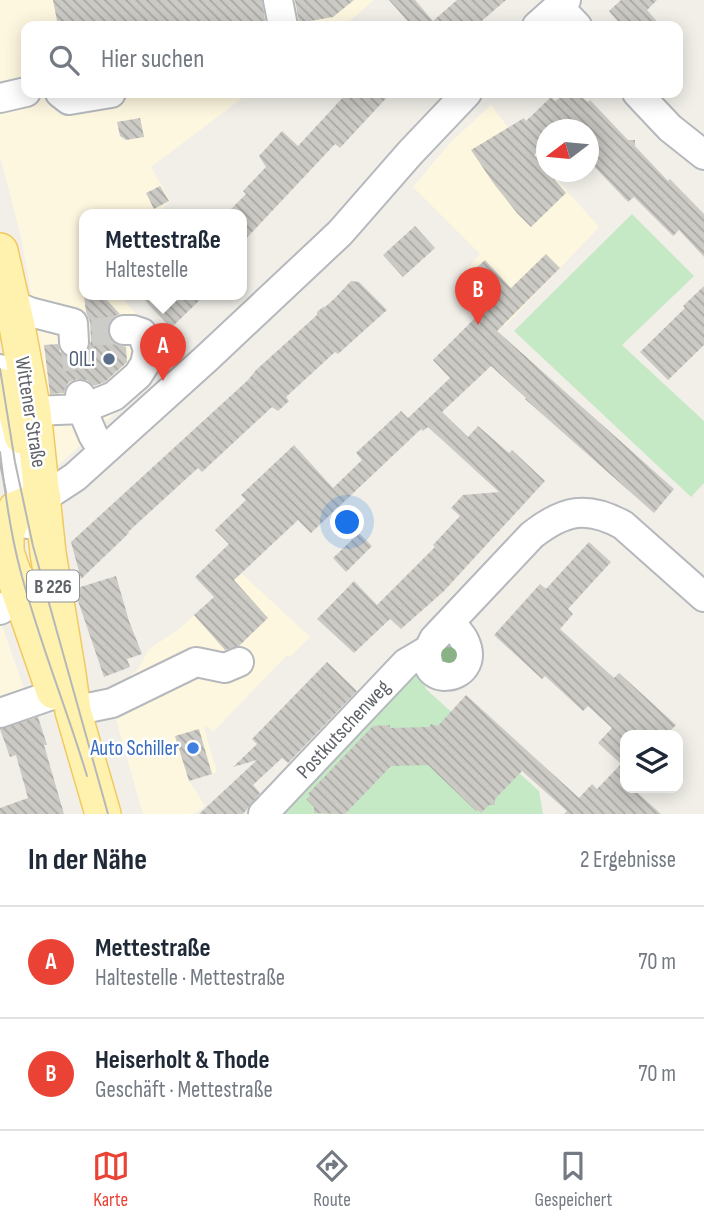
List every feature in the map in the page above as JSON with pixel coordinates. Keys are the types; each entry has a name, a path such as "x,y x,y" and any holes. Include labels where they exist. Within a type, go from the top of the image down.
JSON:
{"main road":[{"name":"Wittener Straße","path":"0,251 15,315 63,404 13,514"},
{"name":"Wittener Straße","path":"15,315 10,347 1,376 14,401 24,447 13,514 10,604 65,693"},
{"name":"Wittener Straße","path":"13,514 49,563 65,693 103,814"}],"street":[{"path":"278,0 282,21"},
{"path":"547,21 567,11"},
{"path":"0,98 21,93"},
{"path":"0,452 13,514 75,478 340,233 462,98"},
{"path":"643,98 670,128 704,155"},
{"path":"15,315 30,312 69,332"},
{"path":"63,404 114,396 138,375 145,364 148,350 142,333 124,330"},
{"path":"63,404 93,435 103,451"},
{"name":"Postkutschenweg","path":"263,814 406,663 428,650 434,639 532,535 546,524 576,513 593,512 607,516 623,525 704,597"},
{"path":"428,650 428,662 432,672 439,676 449,677 460,672 466,665 465,641 450,623"},
{"path":"0,713 65,693 112,703 196,662 225,668 239,662"}],"shaded area":[{"path":"0,0 374,0 350,21 21,21 21,98 242,98 151,167 170,201 163,209 79,209 79,300 124,300 167,348 166,366 54,469 30,287 21,237 0,156"},
{"path":"491,105 530,157 536,156 536,182 559,182 599,227 505,326 460,278 480,254 413,187 449,144"},
{"name":"Auto Schiller","path":"241,573 310,637 290,657 287,655 213,732 208,726 204,728 217,772 189,781 205,806 191,814 143,814 108,691 123,683 138,669 149,649 178,630"},
{"path":"0,620 31,709 0,721"}],"green space":[{"path":"632,214 694,276 622,345 704,421 704,483 691,497 514,331"},
{"path":"413,667 427,690 539,791 543,814 272,814"}],"building":[{"path":"53,0 262,0 265,21 57,21"},
{"path":"295,0 354,0 333,17 299,21"},
{"path":"389,0 415,0 433,21 408,21"},
{"path":"457,0 506,0 482,21 433,21"},
{"path":"621,0 657,0 647,10 657,21 618,21 609,11"},
{"path":"342,98 386,98 340,148 335,144 247,238 247,209 231,209 246,194 243,191 266,167 259,156 282,131 298,146"},
{"path":"552,98 555,101 560,98 583,98 588,102 590,100 628,140 635,140 635,146 704,214 704,257 679,230 673,236 634,197 628,202 599,172 599,119 536,119 536,182 557,182 566,193 531,227 517,213 471,150 524,118 526,121"},
{"path":"140,118 144,137 126,140 120,136 117,122"},
{"path":"160,186 169,201 154,209 146,193"},
{"path":"415,226 435,248 403,277 383,255"},
{"path":"546,254 560,268 497,331 674,489 654,513 491,366 442,412 468,437 478,426 509,453 512,450 545,481 444,591 401,629 390,619 354,653 317,619 354,581 377,605 435,547 433,545 460,516 451,508 463,495 499,492 428,427 423,431 421,429 311,533 298,520 234,580 268,618 239,646 225,650 194,615 214,597 195,577 229,544 215,530 246,500 241,495 294,445 333,488 362,460 356,453 359,450 401,411 408,418 450,378 433,360 488,305 464,279 485,260 511,288"},
{"path":"351,281 359,282 387,310 338,354 335,352 286,397 289,401 278,411 272,407 202,472 198,468 81,579 71,542 248,380"},
{"path":"704,286 704,345 668,380 640,352"},
{"path":"85,300 107,300 120,314 110,321 107,331 115,344 126,347 127,362 105,382 94,386 87,380 77,379 69,382 64,393 50,394 44,345 58,344 60,352 74,359 82,356 91,341 90,322"},
{"path":"145,300 200,300 171,328"},
{"path":"359,533 372,546 346,572 333,558"},
{"path":"589,542 611,562 568,609 573,614 560,629 614,678 619,673 676,725 671,730 620,730 620,763 598,743 612,728 588,706 583,711 545,676 542,679 494,635 540,584 546,589"},
{"path":"116,576 142,654 127,659 130,667 104,677 74,589"},
{"path":"327,662 357,691 288,763 282,758 253,785 260,793 243,814 199,814 257,760 233,767 257,744 252,739"},
{"path":"466,695 579,798 592,784 597,789 620,765 620,793 638,793 661,814 564,814 567,811 522,771 495,799 495,805 489,805 481,813 428,765 391,766 345,814 314,813 314,807 306,799 373,726 438,726"},
{"path":"38,717 64,814 0,814 0,808 28,798 16,755 10,757 0,729"},
{"path":"199,729 212,774 189,781 175,736"}],"tunnel":[{"path":"92,332 124,330"},
{"path":"74,342 80,395"}],"tram line":[{"path":"0,369 15,462 33,546 108,814"},
{"path":"0,452 20,569 87,776"}],"place":[{"name":"Heiserholt & Thode","path":"478,325"},
{"name":"OIL!","path":"109,359"},
{"name":"Mettestraße","path":"163,381"},
{"name":"Auto Schiller","path":"193,748"}]}
